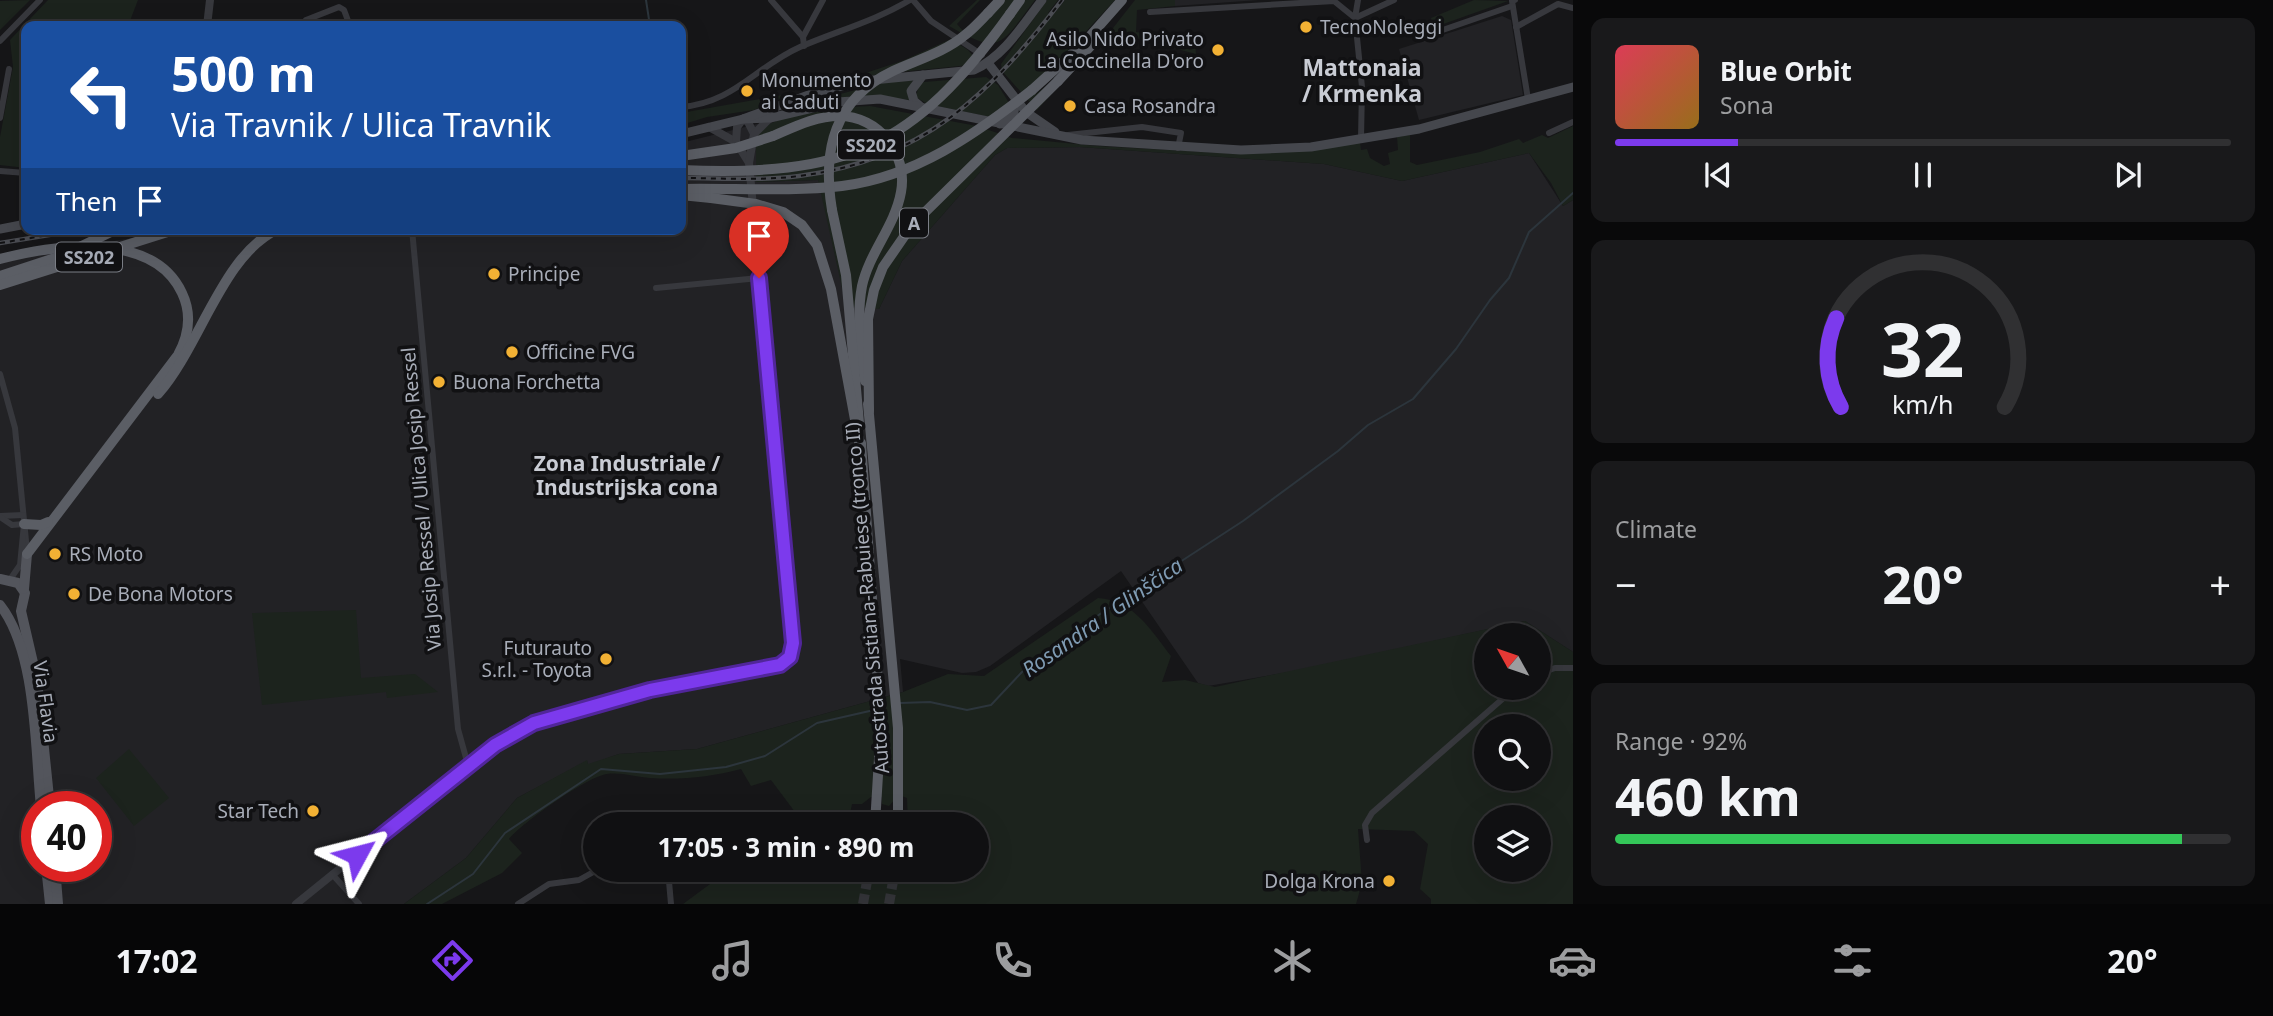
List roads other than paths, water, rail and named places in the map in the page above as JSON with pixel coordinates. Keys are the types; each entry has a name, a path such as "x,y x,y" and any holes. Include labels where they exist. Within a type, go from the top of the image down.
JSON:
{"highway":[{"path":"862,452 846,275 828,188 828,150 841,118 862,93 889,73 965,36 1000,0"},
{"name":"SS202","path":"686,170 790,169 824,163 870,146 919,117 948,92 1020,0"},
{"name":"SS202","path":"686,189 814,189 876,179 945,151 986,125 1032,90 1084,43 1122,0"},
{"name":"A","path":"869,411 869,319 874,290 884,267 912,225 1058,81 1129,0"},
{"name":"A","path":"686,155 736,148 827,117 857,118 869,124 893,146 899,161 901,193 863,282 859,309 869,411"},
{"path":"686,196 769,207 792,218 811,234 828,272 862,452"},
{"name":"SS202","path":"0,276 61,256 105,235"},
{"name":"SS202","path":"0,285 158,235"},
{"path":"27,554 51,519 182,363 241,258 266,235"},
{"path":"0,259 57,247 90,247 132,253 161,267 183,294 188,325 178,355 161,385"},
{"name":"Autostrada Sistiana-Rabuiese (tronco II)","path":"869,411 898,728 898,812"},
{"name":"Autostrada Sistiana-Rabuiese (tronco II)","path":"862,452 881,726 876,812"},
{"path":"23,519 41,525 51,519"}],"main road":[{"path":"686,133 743,119 842,86 923,75 966,73 988,63 1013,39 1042,0"},
{"path":"988,63 1016,100 1039,122 1063,136"},
{"path":"920,107 914,101 911,91 923,75"},
{"path":"743,119 770,118 838,102 864,99 920,107 1115,145 1241,150 1311,147 1419,129 1573,87"},
{"path":"1000,124 1014,112 1016,100"},
{"path":"0,229 21,225"},
{"name":"Via Flavia","path":"27,554 22,620 39,693 48,791"},
{"path":"3,582 18,583 24,589"},
{"name":"Via Flavia","path":"1,606 13,610 22,605"},
{"name":"Via Flavia","path":"1,606 15,632 24,666 39,791"},
{"path":"48,882 50,904"},
{"path":"56,882 58,904"}],"street":[{"path":"0,41 40,0"},
{"path":"208,21 210,0"},
{"path":"771,0 803,41"},
{"path":"803,41 823,0"},
{"path":"686,106 733,93 803,41 871,20 911,0 931,21 976,50 988,63"},
{"path":"1358,0 1355,18 1362,87 1361,139"},
{"path":"1355,18 1394,0"},
{"path":"1150,12 1334,1 1355,18"},
{"path":"1434,33 1513,3 1528,99"},
{"path":"1516,27 1558,4 1573,8"},
{"path":"305,21 339,7 344,10 348,21"},
{"path":"0,118 9,69"},
{"path":"296,904 468,765 495,745 545,719 650,690 780,665 790,657 793,643 749,163 754,134 770,118"},
{"path":"736,142 737,127 743,119 748,122 754,134"},
{"path":"1549,133 1573,122"},
{"path":"709,127 736,142 749,163"},
{"path":"1063,136 1152,127 1181,133 1178,148"},
{"path":"0,171 21,173"},
{"name":"Via Josip Ressel / Ulica Josip Ressel","path":"413,235 458,729 468,765"},
{"path":"656,288 759,278"},
{"path":"0,374 15,428 27,554"},
{"path":"0,516 12,524 23,519"},
{"path":"3,582 18,570 23,519"},
{"path":"1551,669 1573,668"},
{"path":"1367,840 1365,825 1372,813 1501,700"},
{"path":"332,875 359,904"},
{"path":"518,904 549,884 583,878"},
{"path":"669,882 671,904"}],"waterway":[{"path":"646,0 649,21"},
{"name":"Rosandra / Glinščica","path":"900,703 930,702 967,710 991,705 1022,672 1100,614 1243,521 1338,451 1368,425 1413,399 1456,349 1509,278 1529,232 1573,193"},
{"name":"Rosandra / Glinščica","path":"427,904 473,874 505,833 601,769 660,774 726,767 765,756 817,723 874,710"}],"tunnel":[{"path":"863,904 867,882"},
{"path":"889,904 893,882"}],"railway":[{"path":"686,178 784,178 843,168 883,155 950,118 980,93 1008,65 1062,0"},
{"path":"0,243 49,235"}],"place":[{"name":"TecnoNoleggi","path":"1306,27"},
{"name":"Asilo Nido Privato La Coccinella D'oro","path":"1218,50"},
{"name":"Monumento ai Caduti","path":"747,91"},
{"name":"Casa Rosandra","path":"1070,106"},
{"name":"Principe","path":"494,274"},
{"name":"Officine FVG","path":"512,352"},
{"name":"Buona Forchetta","path":"439,382"},
{"name":"RS Moto","path":"55,554"},
{"name":"De Bona Motors","path":"74,594"},
{"name":"Futurauto S.r.l. - Toyota","path":"606,659"},
{"name":"Star Tech","path":"313,811"},
{"name":"Dolga Krona","path":"1389,881"}],"district":[{"name":"Mattonaia / Krmenka","path":"1362,80"},
{"name":"Zona Industriale / Industrijska cona","path":"627,475"}]}
